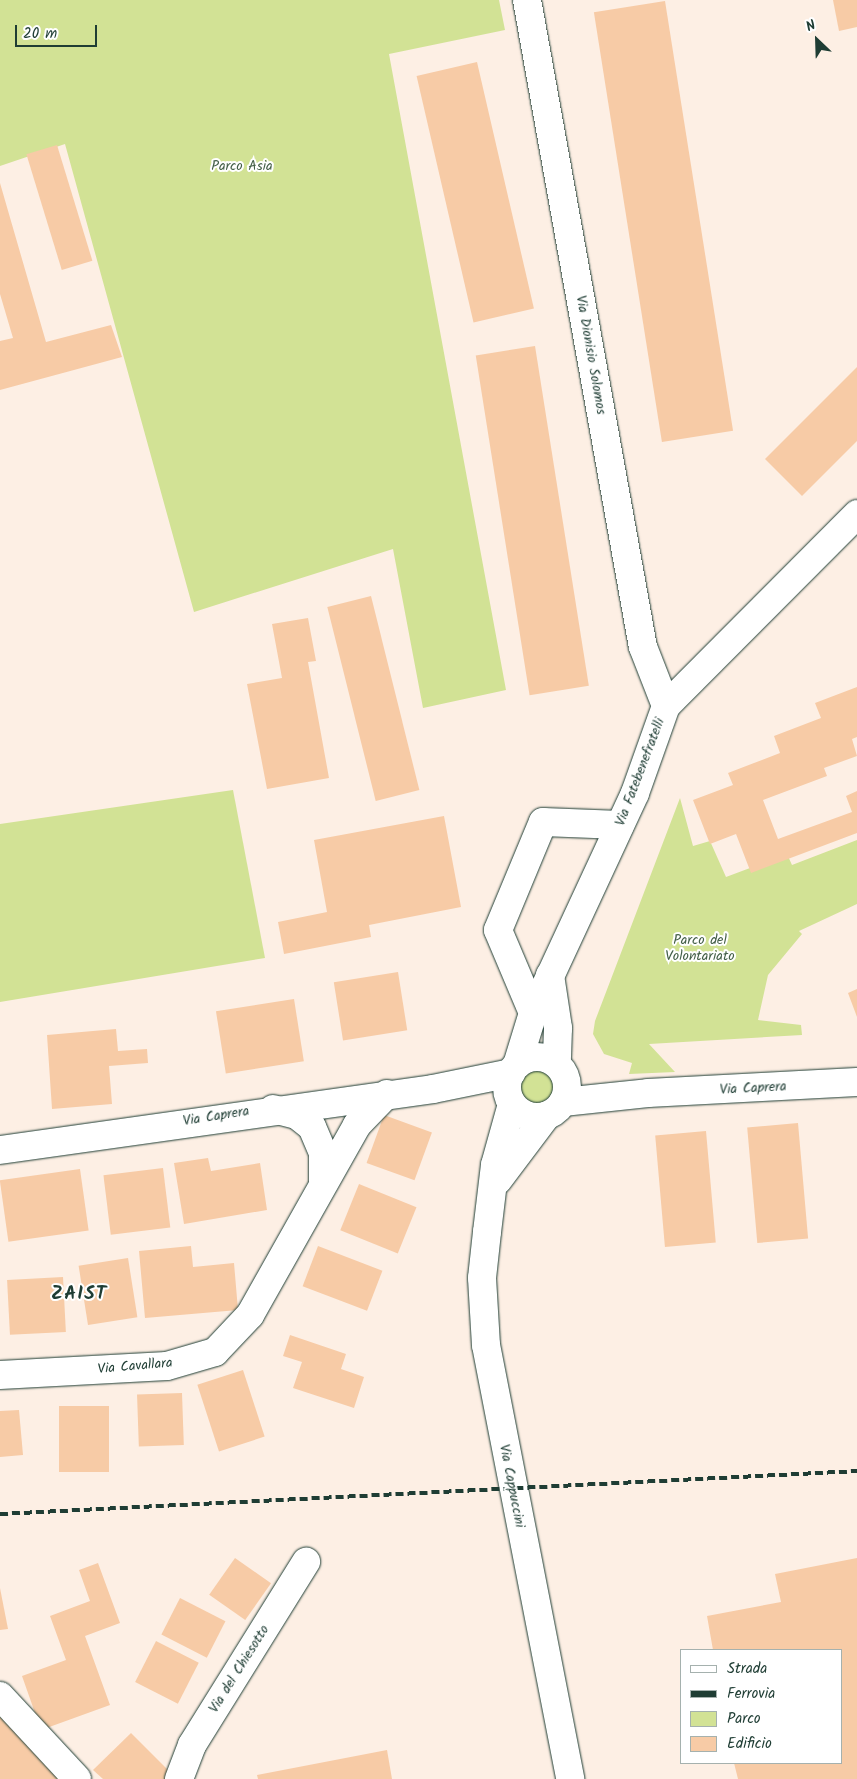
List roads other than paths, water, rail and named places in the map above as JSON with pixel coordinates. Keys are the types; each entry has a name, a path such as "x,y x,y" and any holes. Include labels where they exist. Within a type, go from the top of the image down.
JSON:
{"street":[{"name":"Via Dionisio Solomos","path":"527,0 643,647 666,706"},
{"name":"Via Fatebenefratelli","path":"512,1083 533,1013 620,826 666,706 857,514"},
{"path":"533,1013 498,930 543,822 620,826"},
{"path":"550,975 558,1028 560,1068 555,1109"},
{"name":"Via Caprera","path":"0,1150 270,1108 433,1089 512,1083 533,1057 560,1068 586,1085 648,1093"},
{"name":"Via Caprera","path":"512,1083 528,1115 648,1093 857,1082"},
{"name":"Via Cappuccini","path":"512,1083 492,1190 482,1278 486,1345 570,1779"},
{"name":"Via Cavallara","path":"0,1375 167,1366 215,1352 250,1315 323,1181 372,1105 387,1094"},
{"name":"Via Cavallara","path":"270,1108 297,1115 312,1127 323,1153 323,1181"},
{"name":"Via Cappuccini","path":"492,1190 555,1109"},
{"name":"Via del Chiesotto","path":"178,1779 192,1745 306,1562"},
{"path":"0,1696 77,1779"}],"railway":[{"path":"0,1514 857,1471"}],"district":[{"name":"ZAIST","path":"79,1295"}],"park label":[{"name":"Parco Asia","path":"242,166"},
{"name":"Parco del Volontariato","path":"700,948"}]}
